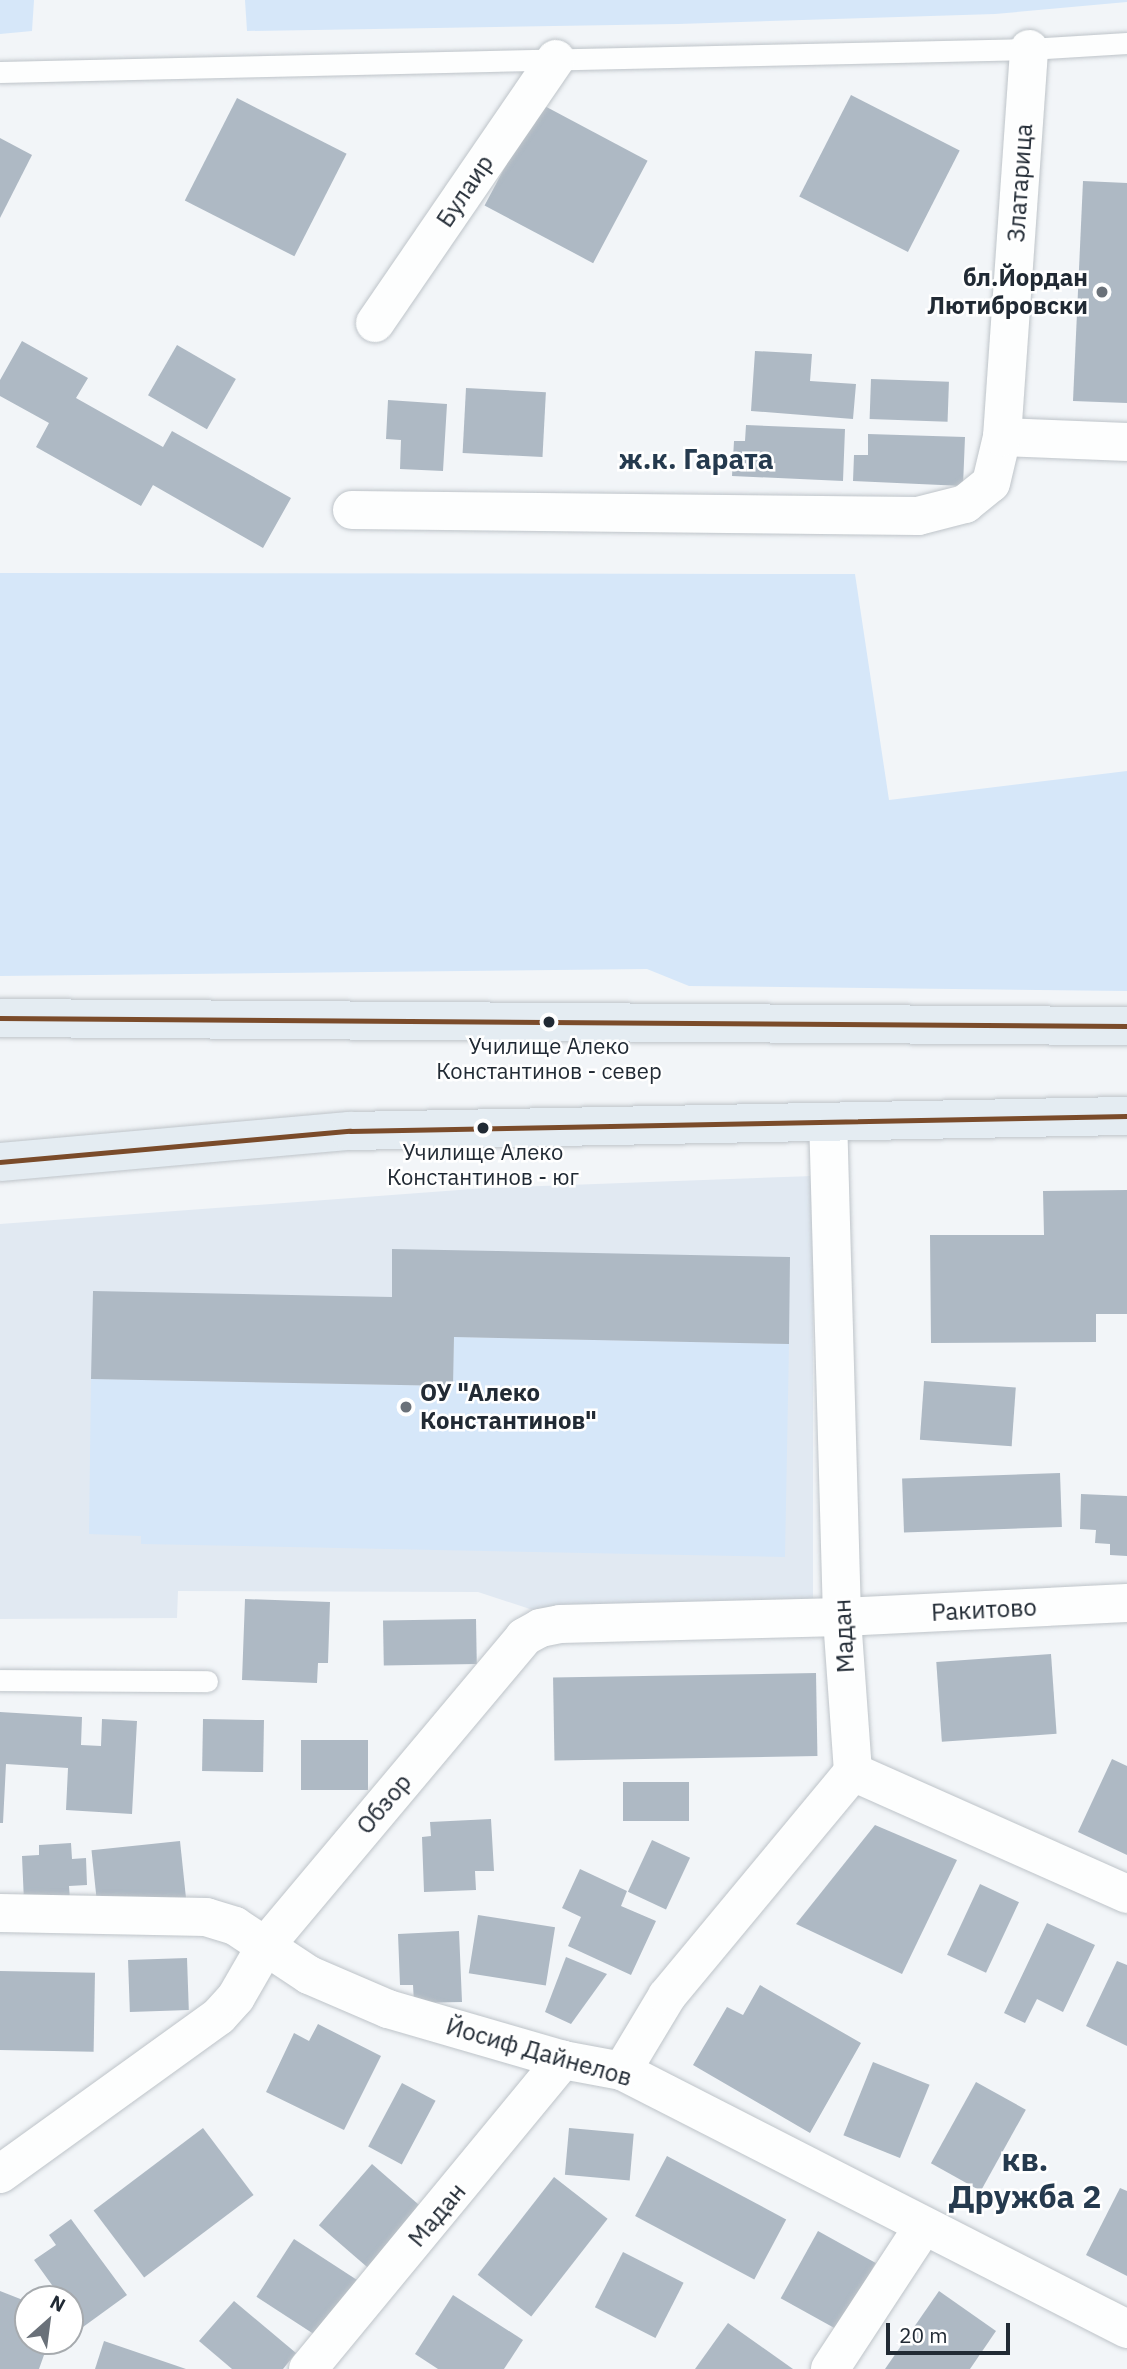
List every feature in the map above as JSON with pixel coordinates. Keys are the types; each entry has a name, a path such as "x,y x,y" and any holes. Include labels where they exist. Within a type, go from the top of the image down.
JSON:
{"highway":[{"path":"0,1018 1127,1026"},
{"path":"0,1162 350,1131 1127,1116"}],"street":[{"name":"Златарица","path":"352,510 918,516 965,504 991,483 1002,437 1029,50"},
{"name":"Булаир","path":"375,323 556,59"},
{"path":"1002,437 1127,442"},
{"name":"Мадан","path":"828,1122 842,1616 853,1772"},
{"name":"Ракитово","path":"842,1616 1127,1603"},
{"name":"Обзор","path":"0,2174 219,2016 236,1997 266,1945 524,1637 540,1628 560,1624 842,1616"},
{"path":"622,2071 667,1996 853,1772 1127,1894"},
{"name":"Йосиф Дайнелов","path":"0,1913 206,1917 235,1926 309,1975 358,1998 564,2060 622,2071 1127,2329"},
{"name":"Мадан","path":"308,2369 564,2060"},
{"path":"830,2369 923,2227"}],"lane":[{"path":"0,72 1029,50 1127,43"},
{"path":"0,1680 207,1681"}],"shaded area":[{"path":"0,0 34,0 32,31 0,34"},
{"path":"245,0 1127,2 995,14 678,24 247,31"},
{"path":"0,573 855,574 889,800 1127,771 1127,991 689,986 647,969 0,976"},
{"name":"ОУ \"Алеко Константинов\"","path":"813,1176 813,1600 536,1611 478,1592 178,1591 177,1618 0,1619 0,1224 486,1188"},
{"path":"454,1337 789,1344 785,1557 141,1544 141,1536 89,1534 91,1379 452,1386"}],"building":[{"path":"851,95 960,150 908,252 799,197"},
{"path":"237,98 347,154 294,256 185,200"},
{"path":"539,103 648,161 593,263 485,205"},
{"path":"0,138 32,155 0,218"},
{"name":"бл.Йордан Лютибровски","path":"1083,181 1127,183 1127,403 1073,401"},
{"path":"22,341 88,378 76,398 163,447 172,431 291,498 263,548 153,485 141,506 36,447 49,423 0,396 0,380"},
{"path":"177,345 236,379 207,429 148,395"},
{"path":"755,351 812,354 810,381 856,384 853,419 751,411"},
{"path":"871,379 949,382 948,422 870,419"},
{"path":"466,388 546,392 542,457 463,453"},
{"path":"388,400 447,404 443,471 400,469 401,440 386,439"},
{"path":"746,425 845,429 843,481 732,476 734,441 745,441"},
{"path":"868,434 965,437 963,486 853,481 854,455 868,455"},
{"path":"1127,1190 1127,1314 1096,1314 1096,1342 931,1343 930,1235 1044,1235 1043,1191"},
{"path":"392,1249 790,1257 789,1344 454,1337 453,1386 91,1379 93,1291 392,1297"},
{"path":"924,1381 1016,1387 1012,1446 920,1440"},
{"path":"1060,1473 1062,1527 904,1532 902,1479"},
{"path":"1081,1494 1127,1496 1127,1556 1110,1555 1110,1544 1095,1543 1096,1530 1080,1529"},
{"path":"245,1599 330,1602 328,1663 318,1663 317,1683 242,1680"},
{"path":"476,1619 477,1664 384,1666 383,1621"},
{"path":"1051,1654 1057,1734 942,1742 936,1662"},
{"path":"816,1673 817,1756 554,1761 553,1678"},
{"path":"0,1712 82,1717 81,1745 101,1746 102,1719 137,1721 132,1814 66,1810 68,1768 6,1764 3,1823 0,1823"},
{"path":"203,1719 264,1720 263,1772 202,1771"},
{"path":"301,1740 368,1740 368,1790 301,1790"},
{"path":"1112,1759 1127,1766 1127,1855 1078,1832"},
{"path":"623,1782 689,1782 689,1821 623,1821"},
{"path":"491,1819 494,1871 475,1871 476,1890 424,1892 422,1837 431,1836 430,1822"},
{"path":"875,1825 957,1860 902,1974 796,1924"},
{"path":"652,1840 690,1858 666,1909 628,1892"},
{"path":"180,1841 186,1899 98,1908 91,1850"},
{"path":"71,1843 72,1859 86,1858 87,1885 69,1886 70,1900 24,1902 22,1856 39,1855 39,1845"},
{"path":"580,1869 627,1891 621,1906 656,1921 631,1975 568,1946 581,1917 562,1908"},
{"path":"980,1884 1019,1902 986,1973 947,1955"},
{"path":"478,1915 555,1927 546,1985 469,1973"},
{"path":"1047,1923 1095,1945 1063,2012 1037,1999 1025,2023 1004,2013"},
{"path":"459,1931 462,2002 414,2003 413,1985 400,1985 398,1934"},
{"path":"566,1957 607,1974 571,2024 545,2012"},
{"path":"187,1958 189,2010 130,2012 128,1960"},
{"path":"1117,1961 1127,1965 1127,2046 1086,2026"},
{"path":"0,1971 95,1973 94,2052 0,2050"},
{"path":"760,1985 861,2043 810,2133 693,2065 727,2007 743,2015"},
{"path":"318,2024 381,2056 344,2130 266,2092 294,2033 309,2041"},
{"path":"873,2062 930,2085 900,2158 843,2135"},
{"path":"976,2082 1026,2110 981,2191 931,2163"},
{"path":"402,2083 436,2101 402,2164 368,2147"},
{"path":"203,2128 254,2195 144,2278 94,2210"},
{"path":"569,2128 634,2134 630,2180 565,2175"},
{"path":"667,2156 786,2219 754,2279 635,2216"},
{"path":"372,2164 425,2210 372,2271 319,2225"},
{"path":"554,2177 608,2219 531,2317 478,2275"},
{"path":"1120,2188 1127,2191 1127,2276 1086,2255"},
{"path":"71,2219 127,2295 84,2326 84,2285 52,2285 34,2260 56,2245 49,2235"},
{"path":"818,2231 876,2263 838,2330 781,2298"},
{"path":"294,2239 364,2284 326,2342 256,2297"},
{"path":"623,2252 684,2283 655,2338 595,2307"},
{"path":"0,2291 14,2296 14,2355 44,2355 39,2369 0,2369"},
{"path":"939,2291 996,2331 970,2369 885,2369"},
{"path":"453,2295 523,2340 504,2369 438,2369 415,2354"},
{"path":"234,2301 296,2353 283,2369 232,2369 199,2341"},
{"path":"728,2323 793,2369 695,2369"},
{"path":"104,2341 186,2369 95,2369"}],"transit line":[{"path":"0,1018 1127,1026"},
{"path":"0,1162 350,1131 1127,1116"}],"place":[{"name":"бл.Йордан Лютибровски","path":"1102,292"},
{"name":"Училище Алеко Константинов - север","path":"549,1022"},
{"name":"Училище Алеко Константинов - юг","path":"483,1128"},
{"name":"ОУ \"Алеко Константинов\"","path":"406,1407"}],"district":[{"name":"ж.к. Гарата","path":"696,459"},
{"name":"кв. Дружба 2","path":"1025,2178"}]}
